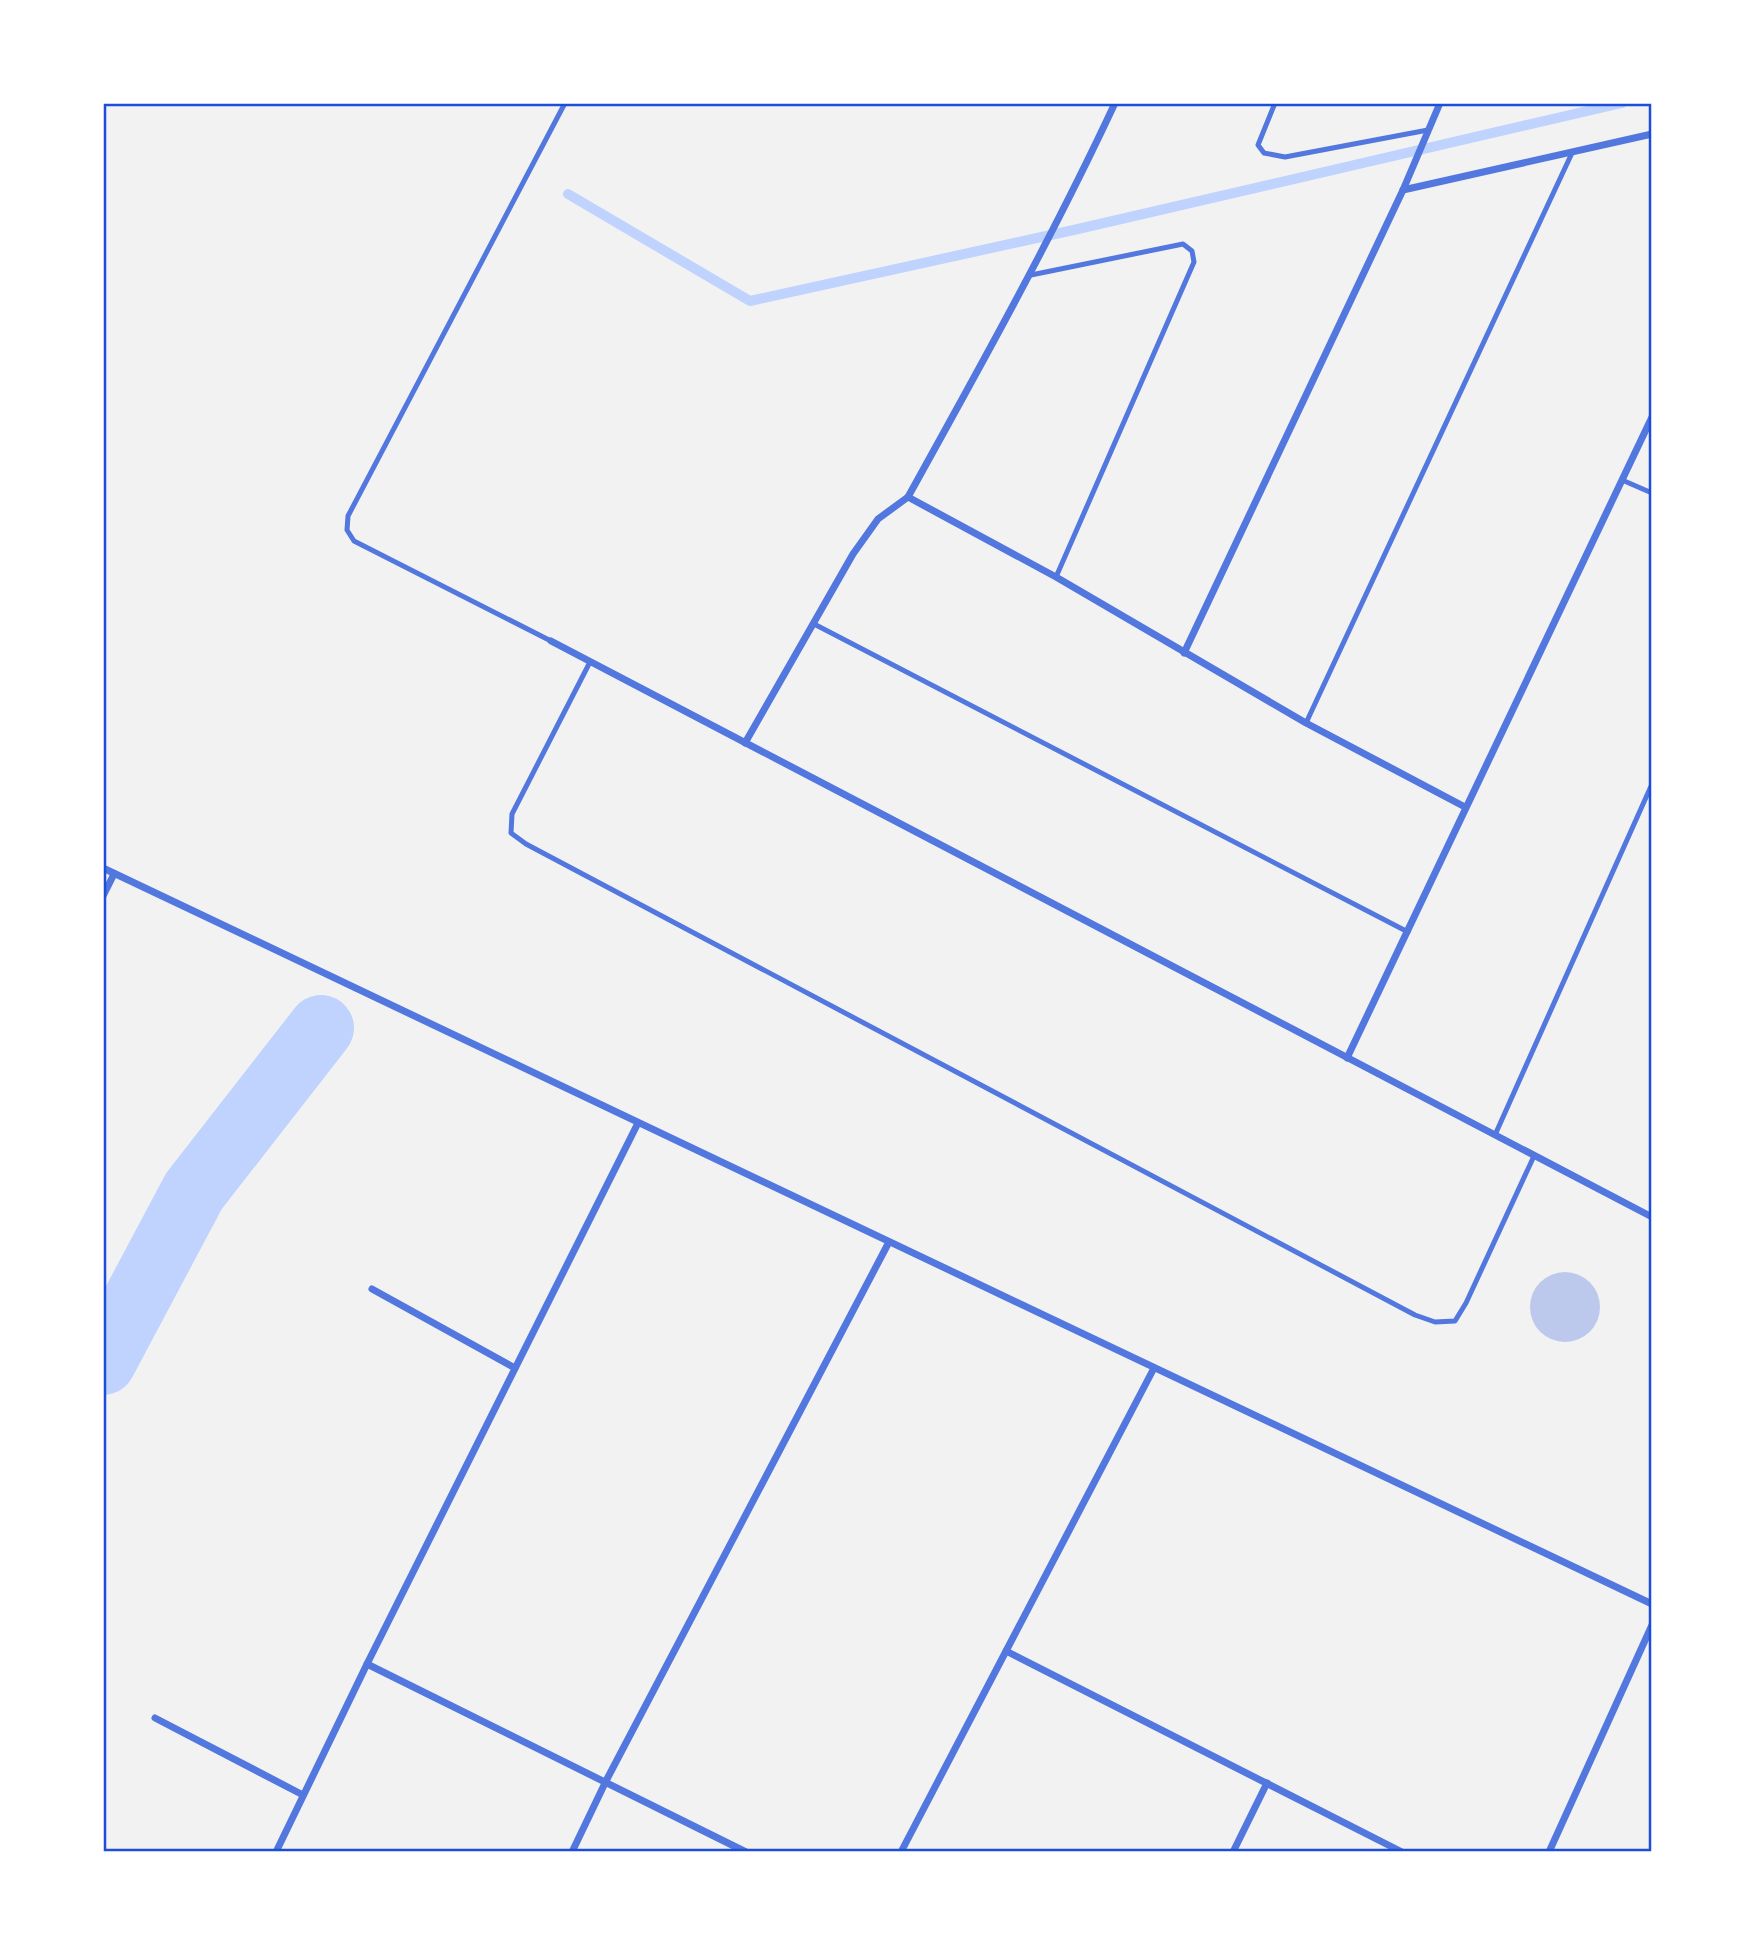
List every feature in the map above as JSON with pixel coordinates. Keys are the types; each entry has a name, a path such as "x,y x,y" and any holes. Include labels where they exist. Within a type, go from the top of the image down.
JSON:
{"street":[{"path":"745,743 853,554 878,519 908,496 1031,275 1072,197 1115,103"},
{"path":"1184,653 1404,190 1440,103"},
{"path":"1404,190 1652,134"},
{"path":"1348,1058 1652,417"},
{"path":"908,496 1056,577 1306,723 1465,807"},
{"path":"551,641 1652,1217"},
{"path":"103,868 1652,1604"},
{"path":"103,895 114,874"},
{"path":"276,1852 367,1664 638,1123"},
{"path":"572,1852 606,1781 889,1242"},
{"path":"372,1289 515,1368"},
{"path":"901,1852 1154,1368"},
{"path":"1549,1852 1652,1625"},
{"path":"1006,1651 1402,1852"},
{"path":"367,1664 746,1852"},
{"path":"155,1718 303,1795"},
{"path":"1233,1852 1267,1783"}],"lane":[{"path":"551,641 354,541 348,530 348,516 565,103"},
{"path":"1275,103 1258,145 1264,153 1285,157 1428,130"},
{"path":"1306,723 1572,153"},
{"path":"1031,275 1183,244 1192,251 1194,262 1056,577"},
{"path":"1622,480 1652,494"},
{"path":"814,624 1408,932"},
{"path":"590,662 512,814 512,833 538,851 1402,1308 1435,1322 1455,1321 1466,1303 1534,1156"},
{"path":"1495,1135 1652,784"}],"building":[{"path":"1565,1272 1590,1282 1600,1307 1590,1332 1565,1342 1540,1332 1530,1307 1540,1282"}],"waterway":[{"path":"568,194 750,301 1078,229 1622,103"},
{"path":"103,1362 194,1191 321,1028"}]}
